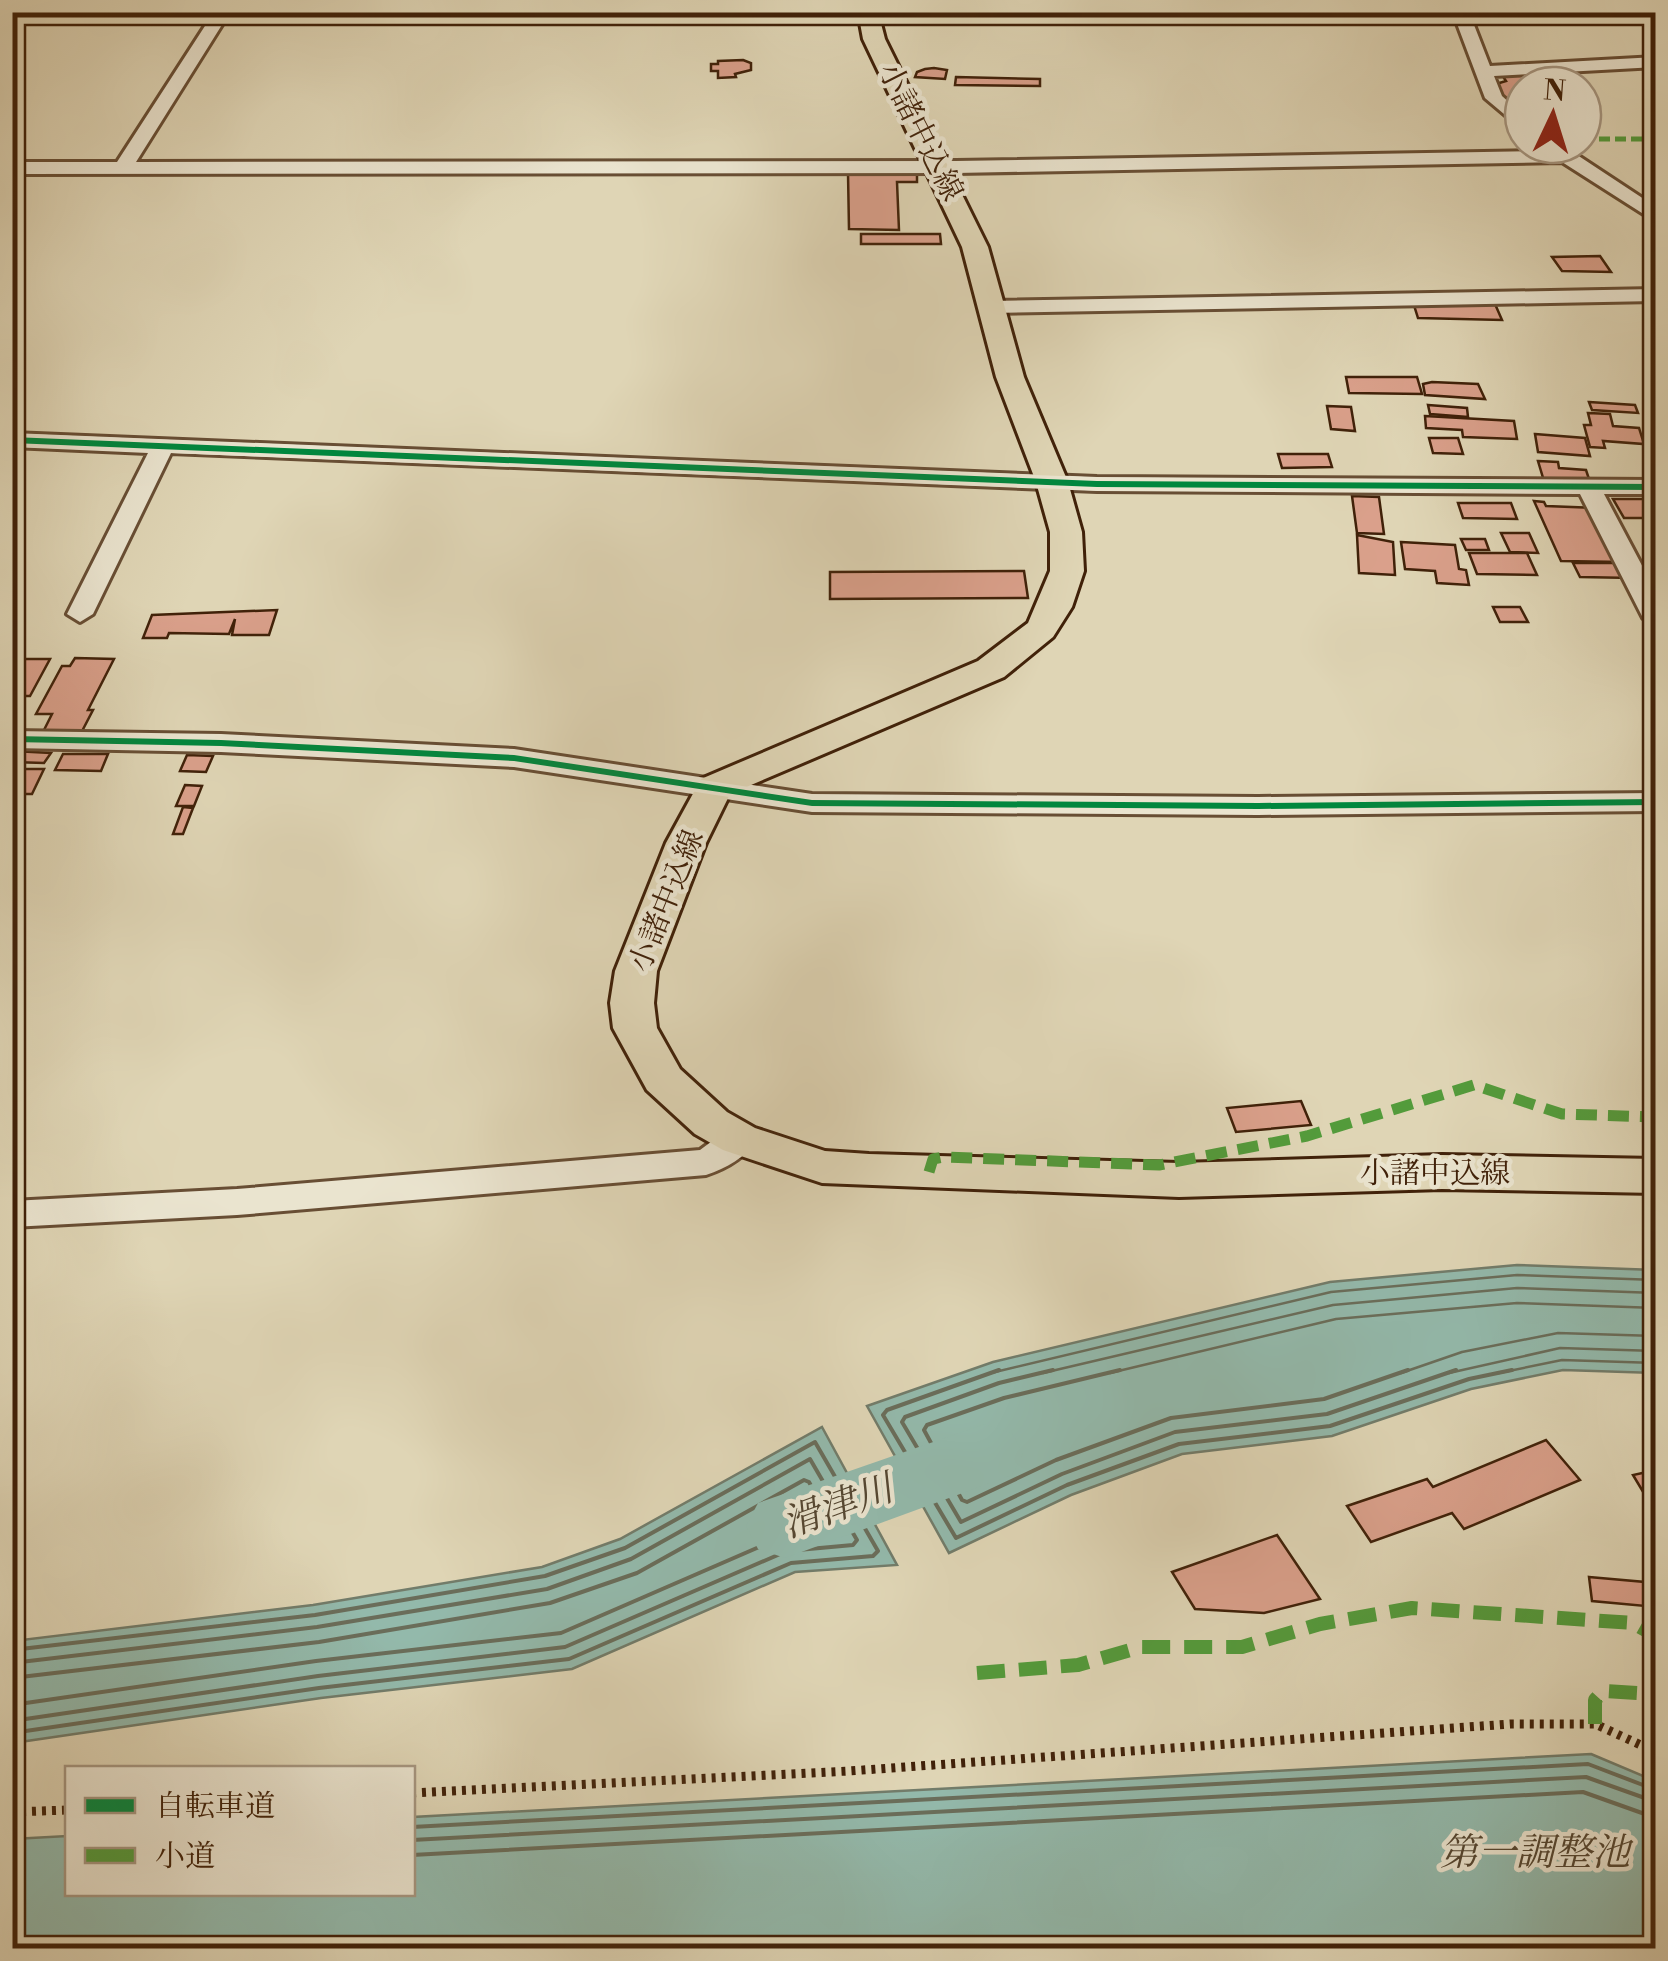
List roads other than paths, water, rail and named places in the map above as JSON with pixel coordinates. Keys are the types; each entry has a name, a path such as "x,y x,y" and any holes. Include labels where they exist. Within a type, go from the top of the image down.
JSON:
{"main road":[{"name":"小諸中込線","path":"868,12 874,39 976,247 1010,378 1052,482 1066,532 1067,571 1055,607 1041,630 991,669 714,787 686,844 636,971 632,1003 635,1028 664,1079 711,1123 739,1140 822,1167 1179,1180 1442,1172 1656,1176"}],"street":[{"path":"123,168 222,12"},
{"path":"1241,12 1461,14 1494,98 1503,106"},
{"path":"1484,71 1656,62"},
{"path":"12,168 937,166 1503,151"},
{"path":"1580,165 1656,216"},
{"path":"992,307 1656,295"},
{"path":"12,440 1052,482 1656,487"},
{"path":"80,614 163,446"},
{"path":"1588,486 1656,618"},
{"path":"12,739 424,751 514,758 812,803 1258,806 1656,802"},
{"path":"12,1214 238,1202 706,1162 739,1140"}],"water":[{"path":"1517,1265 1655,1270 1655,1373 1563,1370 1471,1389 1332,1436 1182,1454 1071,1495 949,1553 867,1406 993,1362 1330,1282"},
{"path":"822,1427 897,1565 795,1572 572,1669 321,1698 13,1743 13,1641 313,1605 542,1567 620,1539"},
{"name":"第一調整池","path":"1591,1754 1655,1781 1655,1948 13,1948 13,1839 65,1836 65,1896 415,1896 415,1817"}],"waterway":[{"name":"滑津川","path":"785,1526 985,1454"}]}
